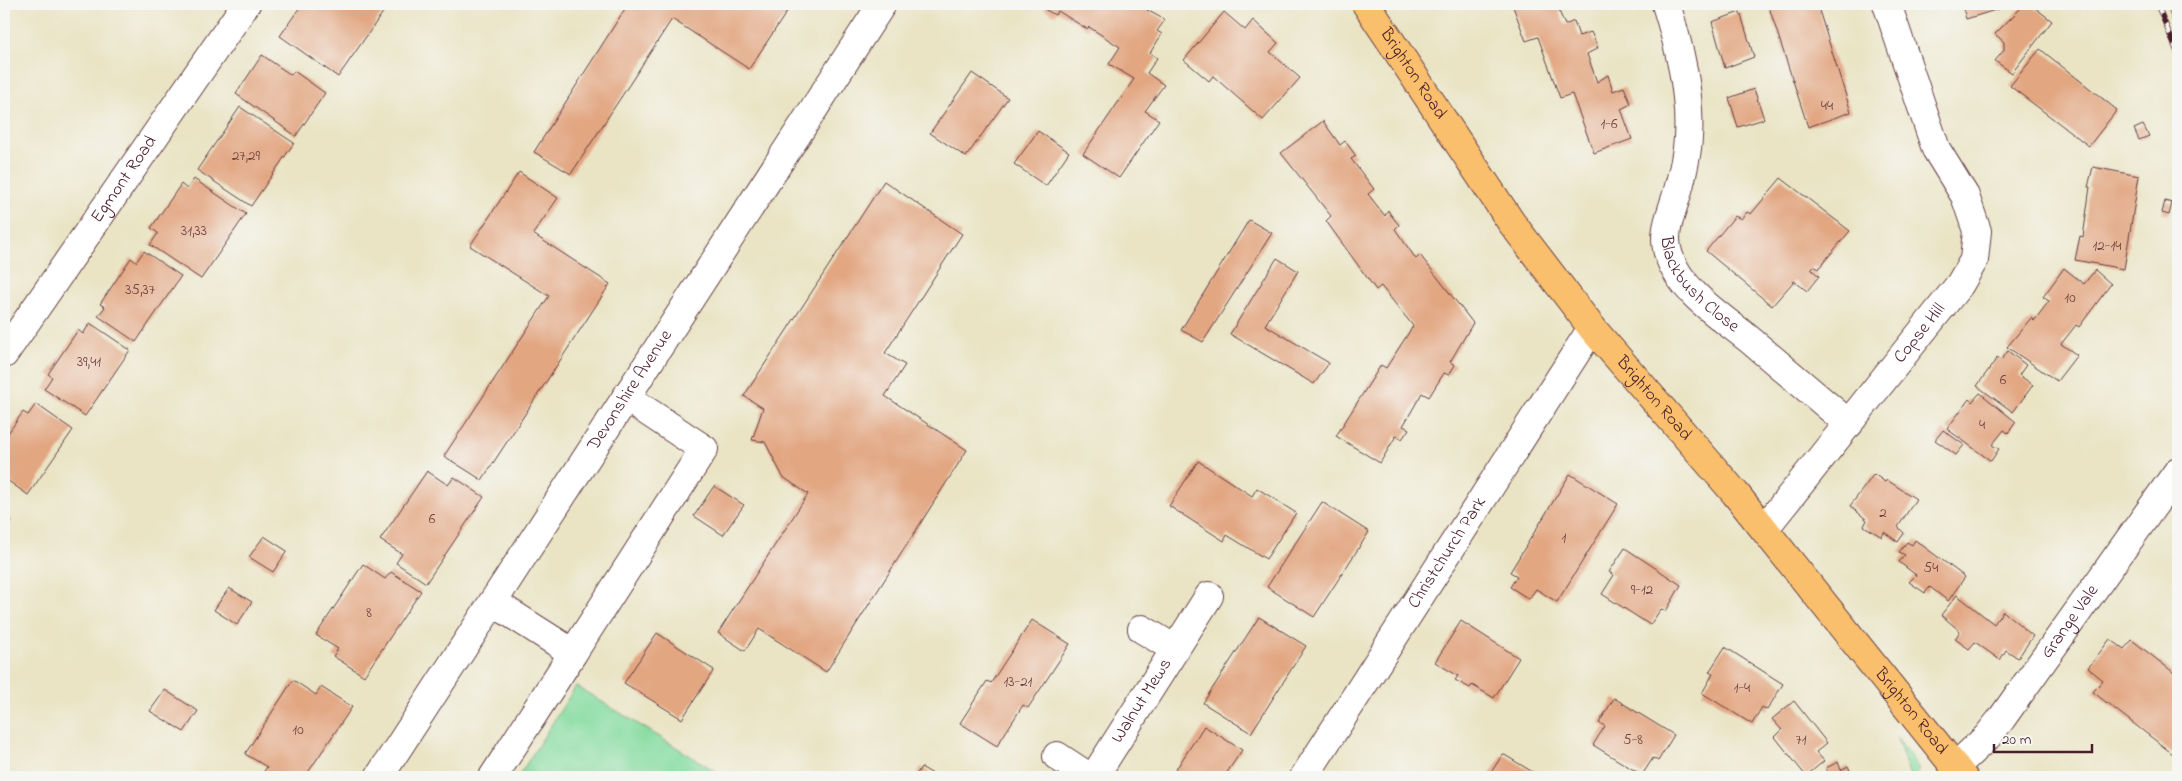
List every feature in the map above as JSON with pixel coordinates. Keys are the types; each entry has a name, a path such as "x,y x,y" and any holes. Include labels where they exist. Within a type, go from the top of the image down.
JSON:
{"main road":[{"name":"Brighton Road","path":"1366,4 1512,222 1592,328 1735,493 1959,772"}],"street":[{"name":"Egmont Road","path":"4,354 246,4"},
{"name":"Devonshire Avenue","path":"379,777 882,4"},
{"name":"Blackbush Close","path":"1666,4 1675,33 1688,101 1688,139 1677,195 1668,220 1665,239 1668,256 1674,268 1697,296 1849,424"},
{"name":"Copse Hill","path":"1764,529 1960,284 1974,260 1978,231 1964,196 1936,149 1931,108 1911,81 1887,4"},
{"name":"Christchurch Park","path":"1304,777 1592,328"},
{"path":"493,777 704,449 627,398"},
{"name":"Grange Vale","path":"1959,772 2002,718 2178,471"},
{"name":"Walnut Mews","path":"1057,756 1085,776 1175,649 1209,596"},
{"path":"493,602 573,653"},
{"name":"Walnut Mews","path":"1142,628 1175,649"}],"green space":[{"path":"576,686 725,777 518,777"},
{"path":"1897,738 1920,770 1916,774 1918,777 1910,777"}],"building":[{"path":"302,4 380,4 386,8 338,77 280,36"},
{"path":"628,4 730,4 735,7 737,4 792,4 749,69 672,19 571,174 534,152"},
{"path":"1048,4 1152,4 1147,10 1165,20 1157,31 1162,34 1150,53 1157,58 1147,73 1164,85 1145,111 1159,120 1119,178 1083,154 1134,79 1109,64 1120,47 1089,27 1087,29 1058,11 1055,15 1044,9"},
{"path":"1512,4 1556,4 1565,25 1574,21 1579,36 1591,32 1598,48 1587,54 1597,82 1608,75 1613,91 1624,87 1631,104 1621,109 1632,139 1594,153 1572,94 1560,98 1538,37 1526,41"},
{"path":"1768,4 1817,4 1851,112 1808,127"},
{"path":"1962,4 2015,4 1966,19"},
{"path":"2025,4 2030,4 2052,21 2012,73 1995,61 2004,50 2004,42 1995,34"},
{"path":"1224,12 1245,30 1253,20 1278,43 1270,52 1300,78 1263,120 1213,76 1209,81 1184,60"},
{"path":"1740,12 1754,57 1725,68 1712,22"},
{"path":"2040,49 2117,110 2089,146 2010,86"},
{"path":"262,55 291,75 294,71 325,93 296,136 236,94"},
{"path":"972,73 1008,98 966,157 930,133"},
{"path":"1754,89 1764,119 1738,127 1729,98"},
{"path":"240,107 294,143 251,206 197,170"},
{"path":"1323,121 1340,145 1345,141 1356,156 1351,159 1374,189 1368,194 1385,216 1388,210 1399,225 1395,229 1416,259 1420,255 1473,323 1450,362 1455,365 1449,375 1444,373 1429,397 1422,393 1403,426 1409,429 1402,439 1396,436 1380,463 1336,436 1381,365 1386,368 1413,326 1381,286 1376,290 1326,221 1331,216 1281,153"},
{"path":"2143,125 2149,136 2139,140 2134,129"},
{"path":"1038,131 1069,152 1046,186 1014,164"},
{"path":"2093,167 2139,176 2124,269 2075,260 2080,236 2083,237 2090,187 2088,187"},
{"path":"519,172 558,198 533,234 610,284 482,480 444,456 549,296 470,246"},
{"path":"1781,178 1850,231 1818,269 1814,266 1811,269 1819,276 1807,291 1794,281 1772,306 1706,251 1735,216 1741,219 1747,212 1751,214"},
{"path":"194,179 246,214 201,279 150,245 158,233 151,228 181,184 187,189"},
{"path":"884,181 962,234 885,353 905,365 885,396 967,450 826,672 759,629 745,651 718,633 808,494 783,477 765,442 752,440 763,408 744,396"},
{"path":"2165,201 2172,203 2169,215 2162,213"},
{"path":"1249,220 1272,233 1203,342 1181,330"},
{"path":"144,251 181,276 136,342 98,316 105,307 100,304 131,258 136,262"},
{"path":"1277,258 1298,271 1265,325 1329,363 1314,384 1230,334"},
{"path":"2064,268 2084,284 2095,270 2111,284 2079,327 2076,325 2061,344 2077,355 2057,381 2007,347 2031,318 2034,321 2049,301 2043,297"},
{"path":"90,323 130,350 85,416 44,389 52,377 48,374 78,330 83,334"},
{"path":"2008,351 2026,365 2019,375 2033,385 2013,412 1977,386 1997,358 2001,360"},
{"path":"1980,393 2016,422 2008,433 2004,430 1992,445 1999,449 1991,461 1947,429 1969,399 1972,402"},
{"path":"36,404 73,430 28,495 4,478 4,439 23,412 28,415"},
{"path":"1943,430 1964,445 1956,455 1935,440"},
{"path":"1198,461 1252,496 1257,488 1296,513 1266,559 1227,535 1224,541 1169,506"},
{"path":"427,471 448,485 454,477 484,497 426,583 396,563 402,554 380,540"},
{"path":"1570,474 1618,504 1557,602 1536,589 1529,599 1510,587 1517,576 1510,572"},
{"path":"1874,474 1916,499 1898,527 1904,533 1898,542 1884,532 1882,537 1864,526 1867,520 1850,506"},
{"path":"714,486 744,505 723,535 694,516"},
{"path":"1322,502 1369,532 1314,617 1267,587"},
{"path":"4,516 11,520 4,531"},
{"path":"264,536 287,551 273,572 249,557"},
{"path":"1915,540 1965,577 1948,601 1930,587 1925,593 1909,582 1916,575 1899,562 1905,555 1899,552 1907,542 1912,545"},
{"path":"1625,548 1681,585 1666,611 1661,609 1650,625 1602,594 1614,575 1609,572"},
{"path":"363,564 385,579 391,572 421,591 364,676 333,656 338,649 316,635"},
{"path":"229,588 252,602 237,625 214,610"},
{"path":"1957,595 1994,624 2003,611 2033,636 2018,658 2006,650 2000,660 1975,642 1969,649 1955,639 1960,631 1941,615"},
{"path":"1259,617 1306,646 1251,733 1203,703"},
{"path":"1032,620 1070,644 1028,708 1023,705 997,746 960,723 987,681 991,683"},
{"path":"1461,621 1519,658 1494,698 1472,685 1470,688 1455,680 1458,676 1435,662"},
{"path":"657,633 714,670 682,719 624,683"},
{"path":"2110,639 2124,649 2132,640 2178,676 2178,758 2093,692 2103,680 2088,668"},
{"path":"1725,647 1783,684 1767,710 1762,707 1752,724 1702,693 1713,674 1709,672"},
{"path":"293,680 316,695 321,687 352,707 305,777 266,777 262,774 267,767 245,754"},
{"path":"165,690 198,711 184,732 150,711"},
{"path":"1614,698 1674,735 1658,761 1653,758 1642,775 1593,745 1605,726 1599,723"},
{"path":"1794,701 1827,743 1816,752 1824,761 1806,776 1775,737 1782,730 1772,719"},
{"path":"1204,726 1242,750 1224,777 1171,777"},
{"path":"1503,754 1541,777 1488,777"},
{"path":"1838,762 1841,770 1848,766 1853,777 1823,777 1829,774 1826,768"},
{"path":"921,767 938,777 915,777"}],"railway":[{"path":"2157,4 2178,54"},
{"path":"2168,4 2178,27"}]}
